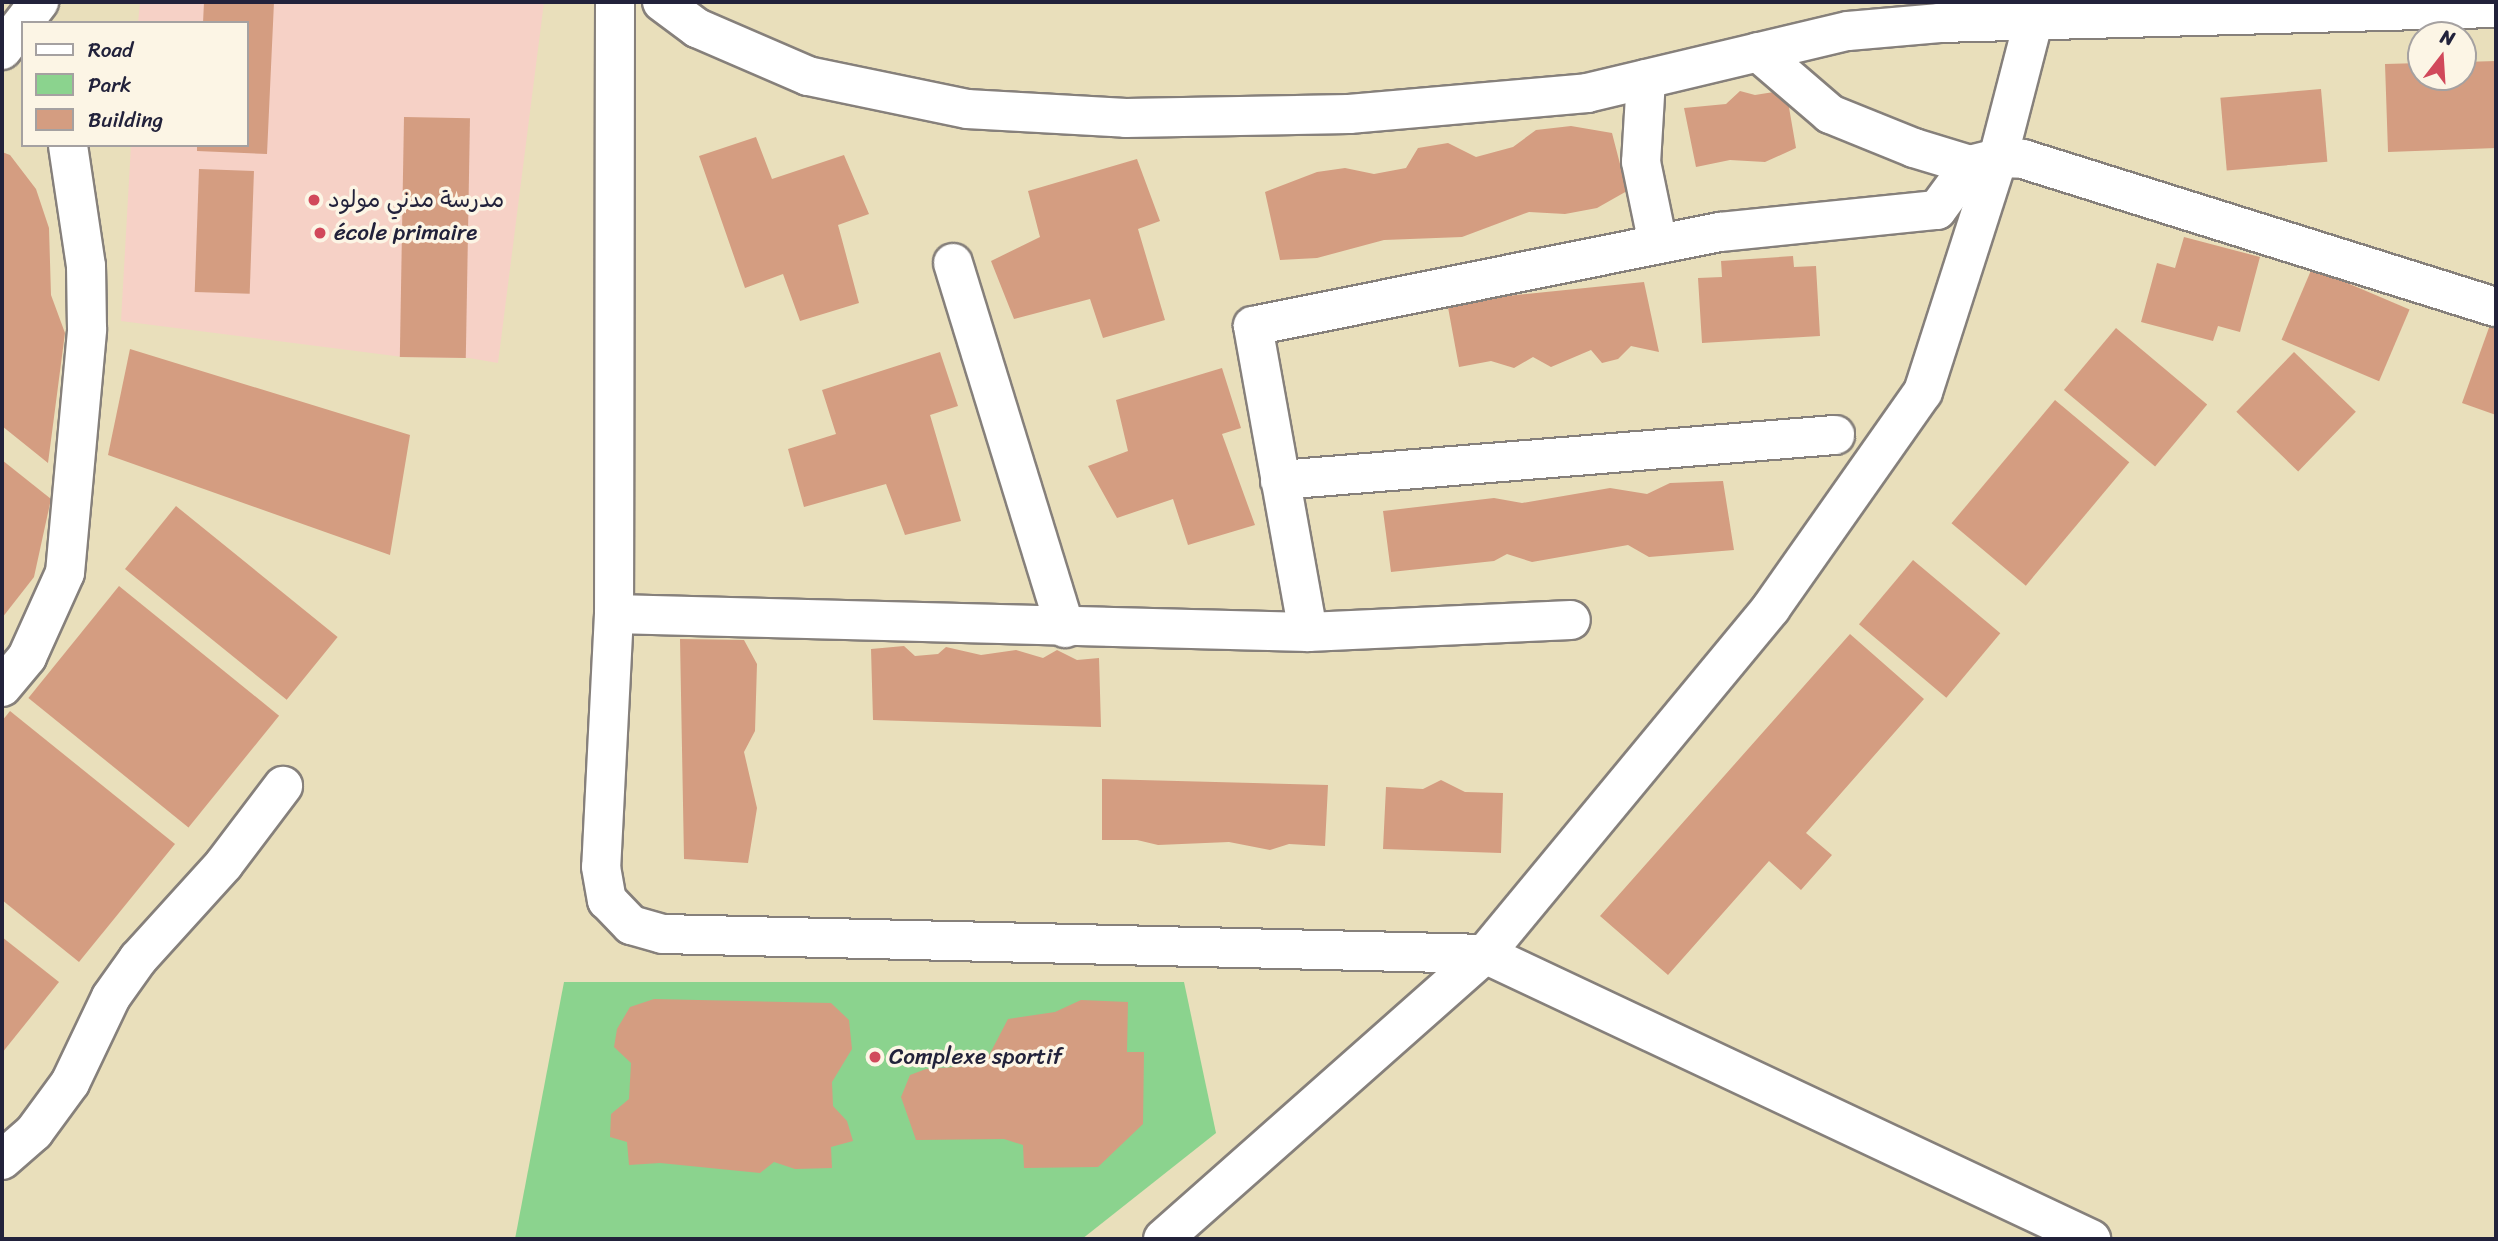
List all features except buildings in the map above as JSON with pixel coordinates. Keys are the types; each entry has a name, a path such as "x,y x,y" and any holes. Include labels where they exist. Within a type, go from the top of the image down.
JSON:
{"street":[{"path":"24,21 39,2"},
{"path":"52,2 54,21"},
{"path":"615,2 614,614 601,867 607,900 631,925 663,934 1485,954 2091,1239"},
{"path":"662,2 698,28 808,76 967,109 1126,118 1349,114 1587,93 1848,31 2042,10 2496,8"},
{"path":"1163,1239 1485,954 1771,608 1923,392 1984,161 2042,10"},
{"path":"2,50 21,25"},
{"path":"1758,52 1830,114 1984,161 2023,159 2496,307"},
{"path":"1646,79 1641,162 1658,244"},
{"path":"2,687 27,657 65,573 87,329 86,267 68,147"},
{"path":"1308,632 1253,326 1720,232 1937,210 1984,161"},
{"path":"953,263 1065,628"},
{"path":"1280,480 1835,435"},
{"path":"614,614 1065,628 1308,632 1571,620"},
{"path":"2,1160 34,1132 70,1083 111,997 138,959 224,864 282,786"}],"shaded area":[{"name":"école primaire","path":"140,2 544,2 498,363 469,358 403,357 121,321 131,147 248,147 248,21 138,21"}],"green space":[{"name":"Complexe sportif","path":"564,982 1184,982 1216,1133 1082,1239 515,1239"}],"place":[{"name":"مدرسة مدني مولود","path":"314,200"},
{"name":"école primaire","path":"320,233"},
{"name":"Complexe sportif","path":"875,1057"}]}
